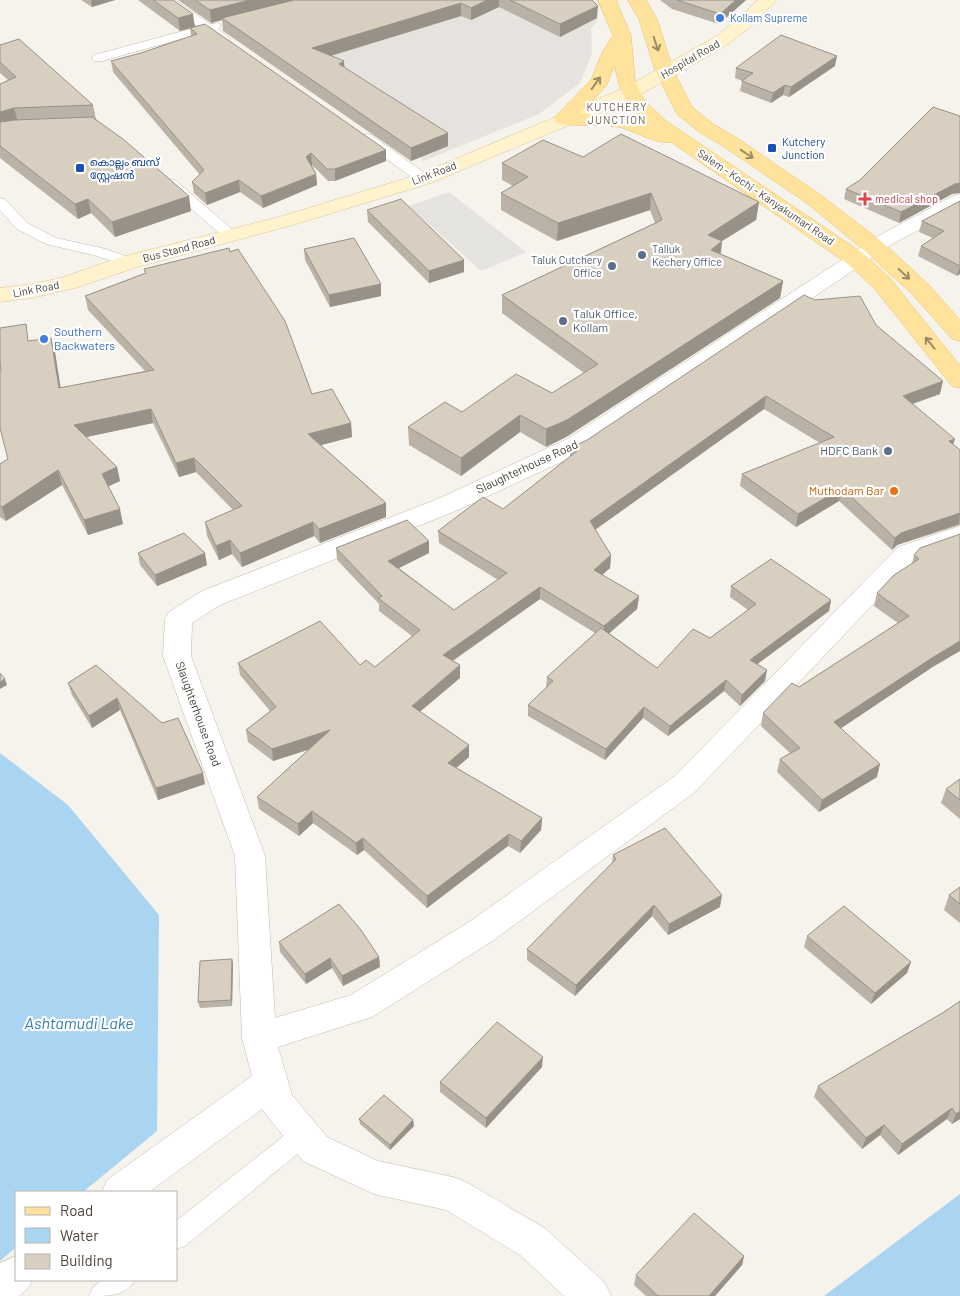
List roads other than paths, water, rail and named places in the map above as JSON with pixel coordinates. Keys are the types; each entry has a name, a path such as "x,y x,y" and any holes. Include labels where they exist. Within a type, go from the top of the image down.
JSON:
{"main road":[{"name":"Salem - Kochi - Kanyakumari Road","path":"608,0 622,36 626,81 636,102 659,125 920,289 957,330"},
{"name":"Salem - Kochi - Kanyakumari Road","path":"637,0 648,19 666,74 684,110 706,128 730,142 815,200 865,253 882,284 960,381"},
{"name":"Hospital Road","path":"631,92 666,74 721,41 743,24 768,0"},
{"path":"564,119 599,82 612,51 622,36"},
{"name":"Link Road","path":"230,235 286,221 424,179 631,92"},
{"path":"564,119 593,118 624,122 690,145"},
{"name":"Bus Stand Road","path":"129,262 230,235"},
{"name":"Link Road","path":"1,298 67,283 129,262"}],"street":[{"path":"865,253 960,200"},
{"name":"Slaughterhouse Road","path":"592,1296 533,1242 453,1194 374,1177 315,1149 278,1103 259,1038 250,856 176,656 178,619 211,598 449,504 576,445 865,253"},
{"path":"259,1038 360,1007 480,932 685,784 907,553 960,535"},
{"path":"121,1191 271,1082"},
{"path":"0,1288 15,1275"}],"lane":[{"path":"167,0 232,45"},
{"path":"98,58 227,24"},
{"path":"352,128 424,179"},
{"path":"160,173 230,235"},
{"path":"0,202 22,226 52,241 97,251 129,262"},
{"path":"178,1235 303,1136"},
{"path":"102,1296 121,1281"}],"water":[{"name":"Ashtamudi Lake","path":"0,753 68,805 159,915 157,1131 84,1191 15,1191 15,1248 0,1261"},
{"path":"960,1194 960,1296 824,1296"}],"place":[{"name":"Kollam Supreme","path":"720,18"},
{"name":"Kutchery Junction","path":"772,148"},
{"name":"കൊല്ലം ബസ് സ്റ്റേഷൻ","path":"80,168"},
{"name":"medical shop","path":"865,199"},
{"name":"Talluk Kechery Office","path":"642,255"},
{"name":"Taluk Cutchery Office","path":"612,266"},
{"name":"Taluk Office, Kollam","path":"563,321"},
{"name":"Southern Backwaters","path":"44,339"},
{"name":"HDFC Bank","path":"888,451"},
{"name":"Muthodam Bar","path":"894,491"}],"district":[{"name":"KUTCHERY JUNCTION","path":"617,113"}]}
